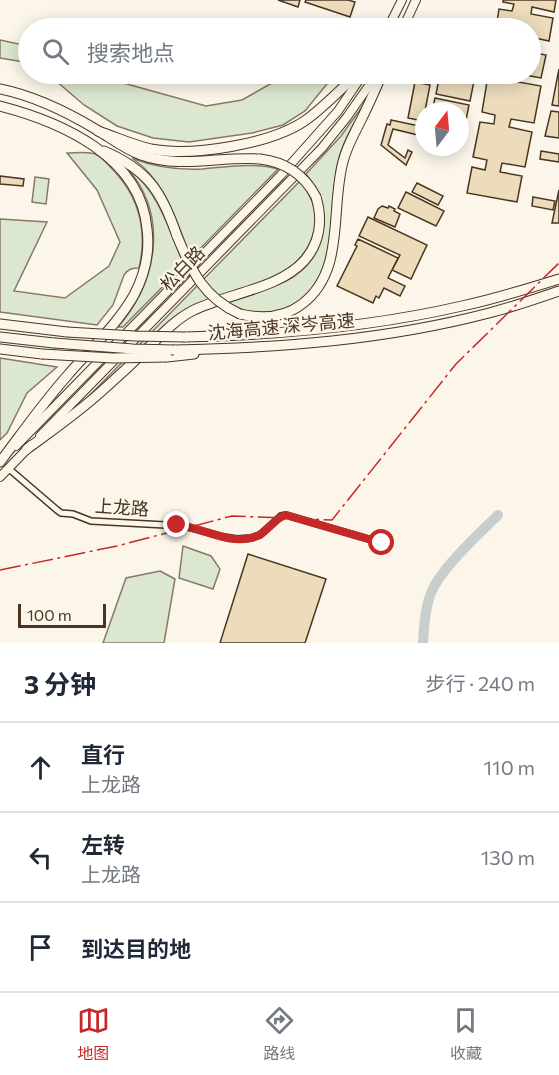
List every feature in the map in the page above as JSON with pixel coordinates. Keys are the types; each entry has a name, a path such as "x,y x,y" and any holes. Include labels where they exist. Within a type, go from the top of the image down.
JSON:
{"highway":[{"path":"0,90 21,94 41,102 99,131 139,146 168,151 198,151 265,139 286,131 306,120 346,84"},
{"path":"0,106 44,120 122,159 144,175 159,193 189,264 203,287 220,303 240,314 262,317 294,310 314,294 327,272 333,248 343,161 349,143 378,84"},
{"path":"27,449 91,401 182,317 201,307 277,280 296,269 312,251 320,227 316,197 306,181 294,170 279,162 260,159 170,161 128,150 99,131"},
{"path":"0,462 61,383 118,318 135,293 144,269 148,237 140,199 127,177 106,155 91,145"},
{"name":"沈海高速 深岑高速","path":"0,323 67,332 135,336 185,337 294,332 402,318 486,301 559,279"},
{"name":"沈海高速 深岑高速","path":"170,353 339,339 439,324 490,313 559,291"},
{"path":"0,337 170,353"},
{"path":"0,349 113,358 170,353"}],"main road":[{"path":"393,18 402,0"},
{"path":"407,18 416,0"},
{"name":"松白路","path":"0,462 295,160 338,111 356,84"},
{"name":"松白路","path":"0,477 322,148 370,84"}],"street":[{"name":"上龙路","path":"8,468 61,513 73,514 91,521 184,526 237,539 260,535 281,516 286,515 382,543"}],"green space":[{"path":"0,40 18,44 18,61 0,58"},
{"path":"60,84 127,84 206,106 242,100 270,84 327,84 305,111 283,125 252,133 189,142 153,138 117,126 84,105"},
{"path":"367,100 340,154 328,248 323,268 314,286 300,300 273,312 253,312 227,303 293,277 314,255 324,228 324,214 315,187 306,174 341,136"},
{"path":"67,153 92,153 104,160 131,194 142,230 139,268 130,269 124,275 113,305 97,325 0,312 0,219 47,222 14,291 65,298 109,266 120,242 97,190"},
{"path":"132,158 157,166 175,168 202,169 250,165 278,169 191,258 162,190 144,168"},
{"path":"128,169 139,178 156,201 184,265 123,327 118,327 142,290 153,249 153,228 149,208 141,188"},
{"path":"35,177 49,179 46,204 32,202"},
{"path":"300,181 313,204 315,224 306,250 293,265 258,284 197,304 180,313 166,323 86,399"},
{"path":"0,358 57,367 27,393 7,433 0,440"},
{"path":"183,546 211,556 220,569 213,589 179,578"},
{"path":"160,571 175,579 164,643 103,643 126,578"}],"building":[{"path":"278,0 300,0 298,7"},
{"path":"306,0 355,2 350,17 305,2"},
{"path":"503,0 556,0 554,12 532,7 531,14 553,18 549,41 541,39 541,18 498,18 499,9 512,11 514,4 503,2"},
{"path":"541,54 546,55 541,78"},
{"path":"559,69 559,106 552,105"},
{"path":"415,84 430,85 427,102 415,102 415,119 408,118"},
{"path":"438,84 473,84 470,101 436,94"},
{"path":"487,84 541,86 534,123 511,119 509,127 532,132 525,167 502,163 500,172 522,176 517,202 467,193 472,167 485,170 487,160 473,157 480,122 494,124 495,115 482,112"},
{"path":"435,98 454,102 434,102"},
{"path":"551,111 559,112 559,138 545,136"},
{"path":"391,120 415,125 415,134 393,129 388,145 405,158 408,150 412,152 406,165 381,145 387,124 390,125"},
{"path":"541,151 559,154 559,162 540,159"},
{"path":"0,176 24,179 23,186 0,184"},
{"path":"417,183 443,196 438,205 412,192"},
{"path":"559,190 559,223 552,223"},
{"path":"406,192 444,211 436,226 398,208"},
{"path":"533,197 555,201 553,210 532,206"},
{"path":"382,206 388,208 389,206 400,214 395,227 374,218"},
{"path":"368,217 427,245 411,279 392,270 400,255 359,236"},
{"path":"358,239 398,258 388,278 405,286 400,296 384,288 379,298 376,296 373,303 337,286 357,246 355,245"},
{"path":"248,554 326,579 305,643 220,643"}],"waterway":[{"path":"423,643 427,605 436,583 461,552 498,515"}],"power":[{"path":"0,570 117,546 232,516 332,520 456,364 559,263"}],"route":[{"path":"177,525 194,527 224,537 250,538 260,535 281,516 286,515 382,543"}]}
